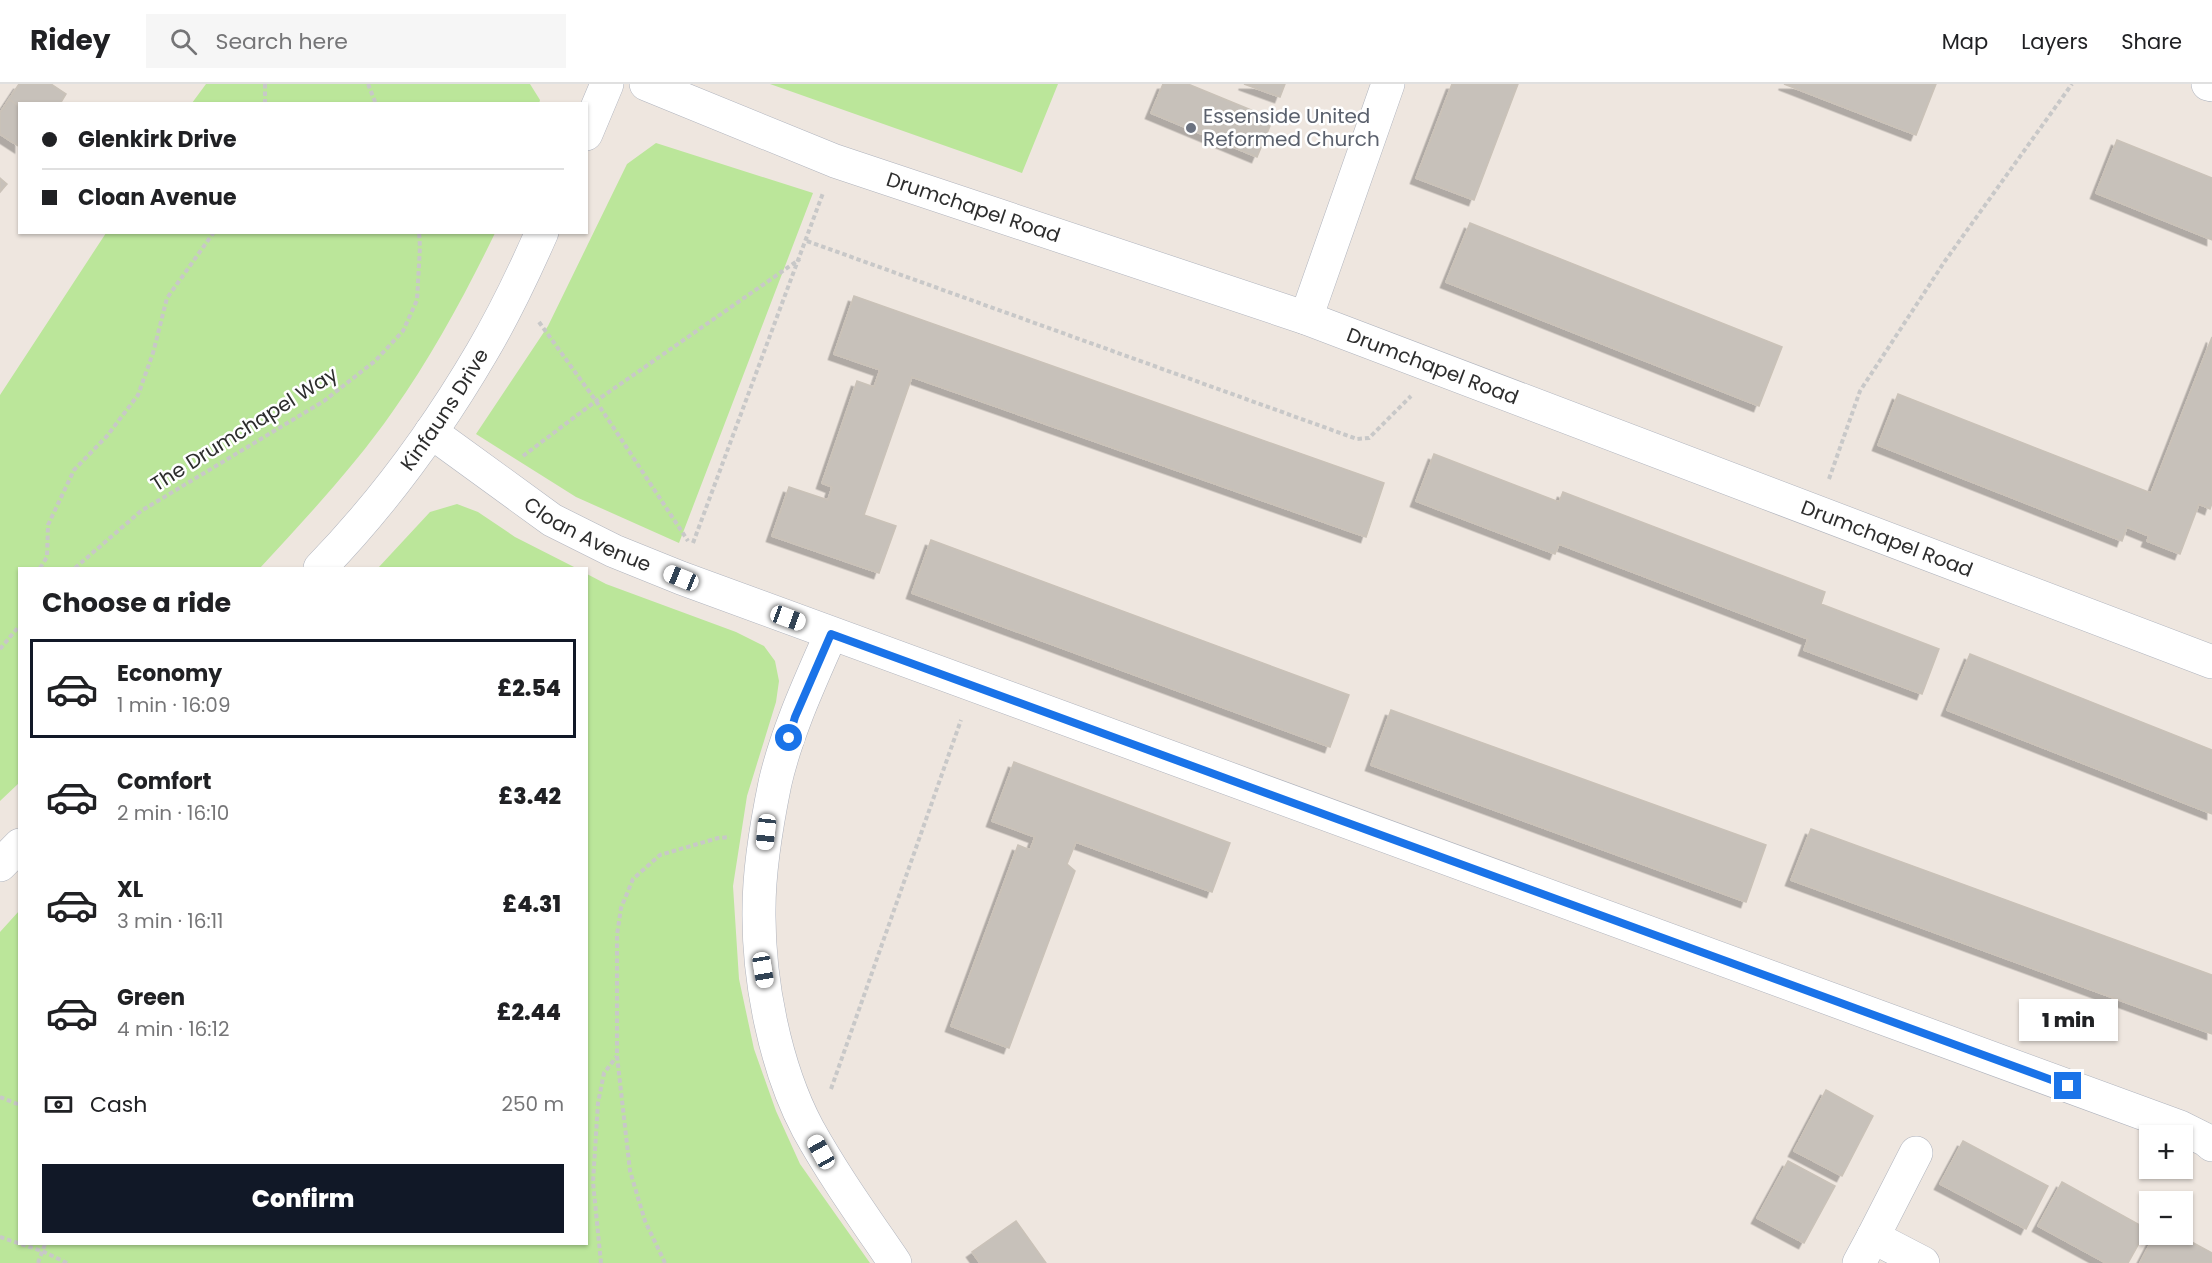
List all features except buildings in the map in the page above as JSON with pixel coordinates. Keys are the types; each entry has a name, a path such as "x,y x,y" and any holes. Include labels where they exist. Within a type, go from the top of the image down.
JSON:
{"street":[{"path":"588,129 607,84"},
{"name":"Drumchapel Road","path":"646,84 835,161 1306,318 2212,662"},
{"path":"1306,318 1388,84"},
{"name":"Kinfauns Drive","path":"321,567 376,505 431,432 482,352 516,289 541,234"},
{"name":"Cloan Avenue","path":"431,432 552,520 614,551 831,634 2180,1127 2212,1145"},
{"path":"831,634 795,717 776,782 766,832 759,909 763,970 772,1028 787,1078 813,1138 837,1180 895,1263"},
{"path":"0,865 18,847"},
{"path":"1916,1153 1866,1250 1923,1263"}],"path":[{"path":"265,84 265,102"},
{"path":"368,84 375,102"},
{"path":"1818,511 1860,391 1945,261 2072,84"},
{"path":"516,289 596,401 692,547 801,259 835,161"},
{"path":"40,567 47,557 48,525 74,470 107,436 138,395 153,353 167,298 213,234"},
{"name":"The Drumchapel Way","path":"76,567 141,511 324,401 375,361 403,331 417,300 419,234"},
{"path":"807,241 1358,439 1369,438 1439,369"},
{"path":"494,478 596,401 801,259"},
{"path":"0,649 18,627"},
{"path":"813,1138 973,685"},
{"path":"665,1263 645,1221 630,1171 617,1056 617,935 621,908 633,879 660,855 718,838 766,832"},
{"path":"601,1263 593,1182 598,1103 604,1072 617,1056"},
{"path":"0,1097 18,1104"},
{"path":"0,1238 18,1244"},
{"path":"23,1245 67,1263"},
{"path":"38,1263 45,1245"}],"green space":[{"path":"206,84 530,84 540,100 540,102 193,102"},
{"path":"770,84 1058,84 1022,173"},
{"path":"656,143 813,193 679,543 576,497 476,434 548,326 627,164"},
{"path":"105,234 494,234 448,324 393,411 346,472 261,567 18,567 18,784 0,801 0,395"},
{"path":"457,504 478,512 515,537 574,567 379,567 430,512"},
{"path":"588,575 606,584 736,632 764,646 775,661 779,681 776,702 747,796 733,886 739,979 754,1049 776,1111 800,1164 870,1263 0,1263 0,932 18,912 18,1245 588,1245"}],"place":[{"name":"Essenside United Reformed Church","path":"1191,128"}],"route":[{"path":"789,738 795,717 831,634 2068,1086"}]}
